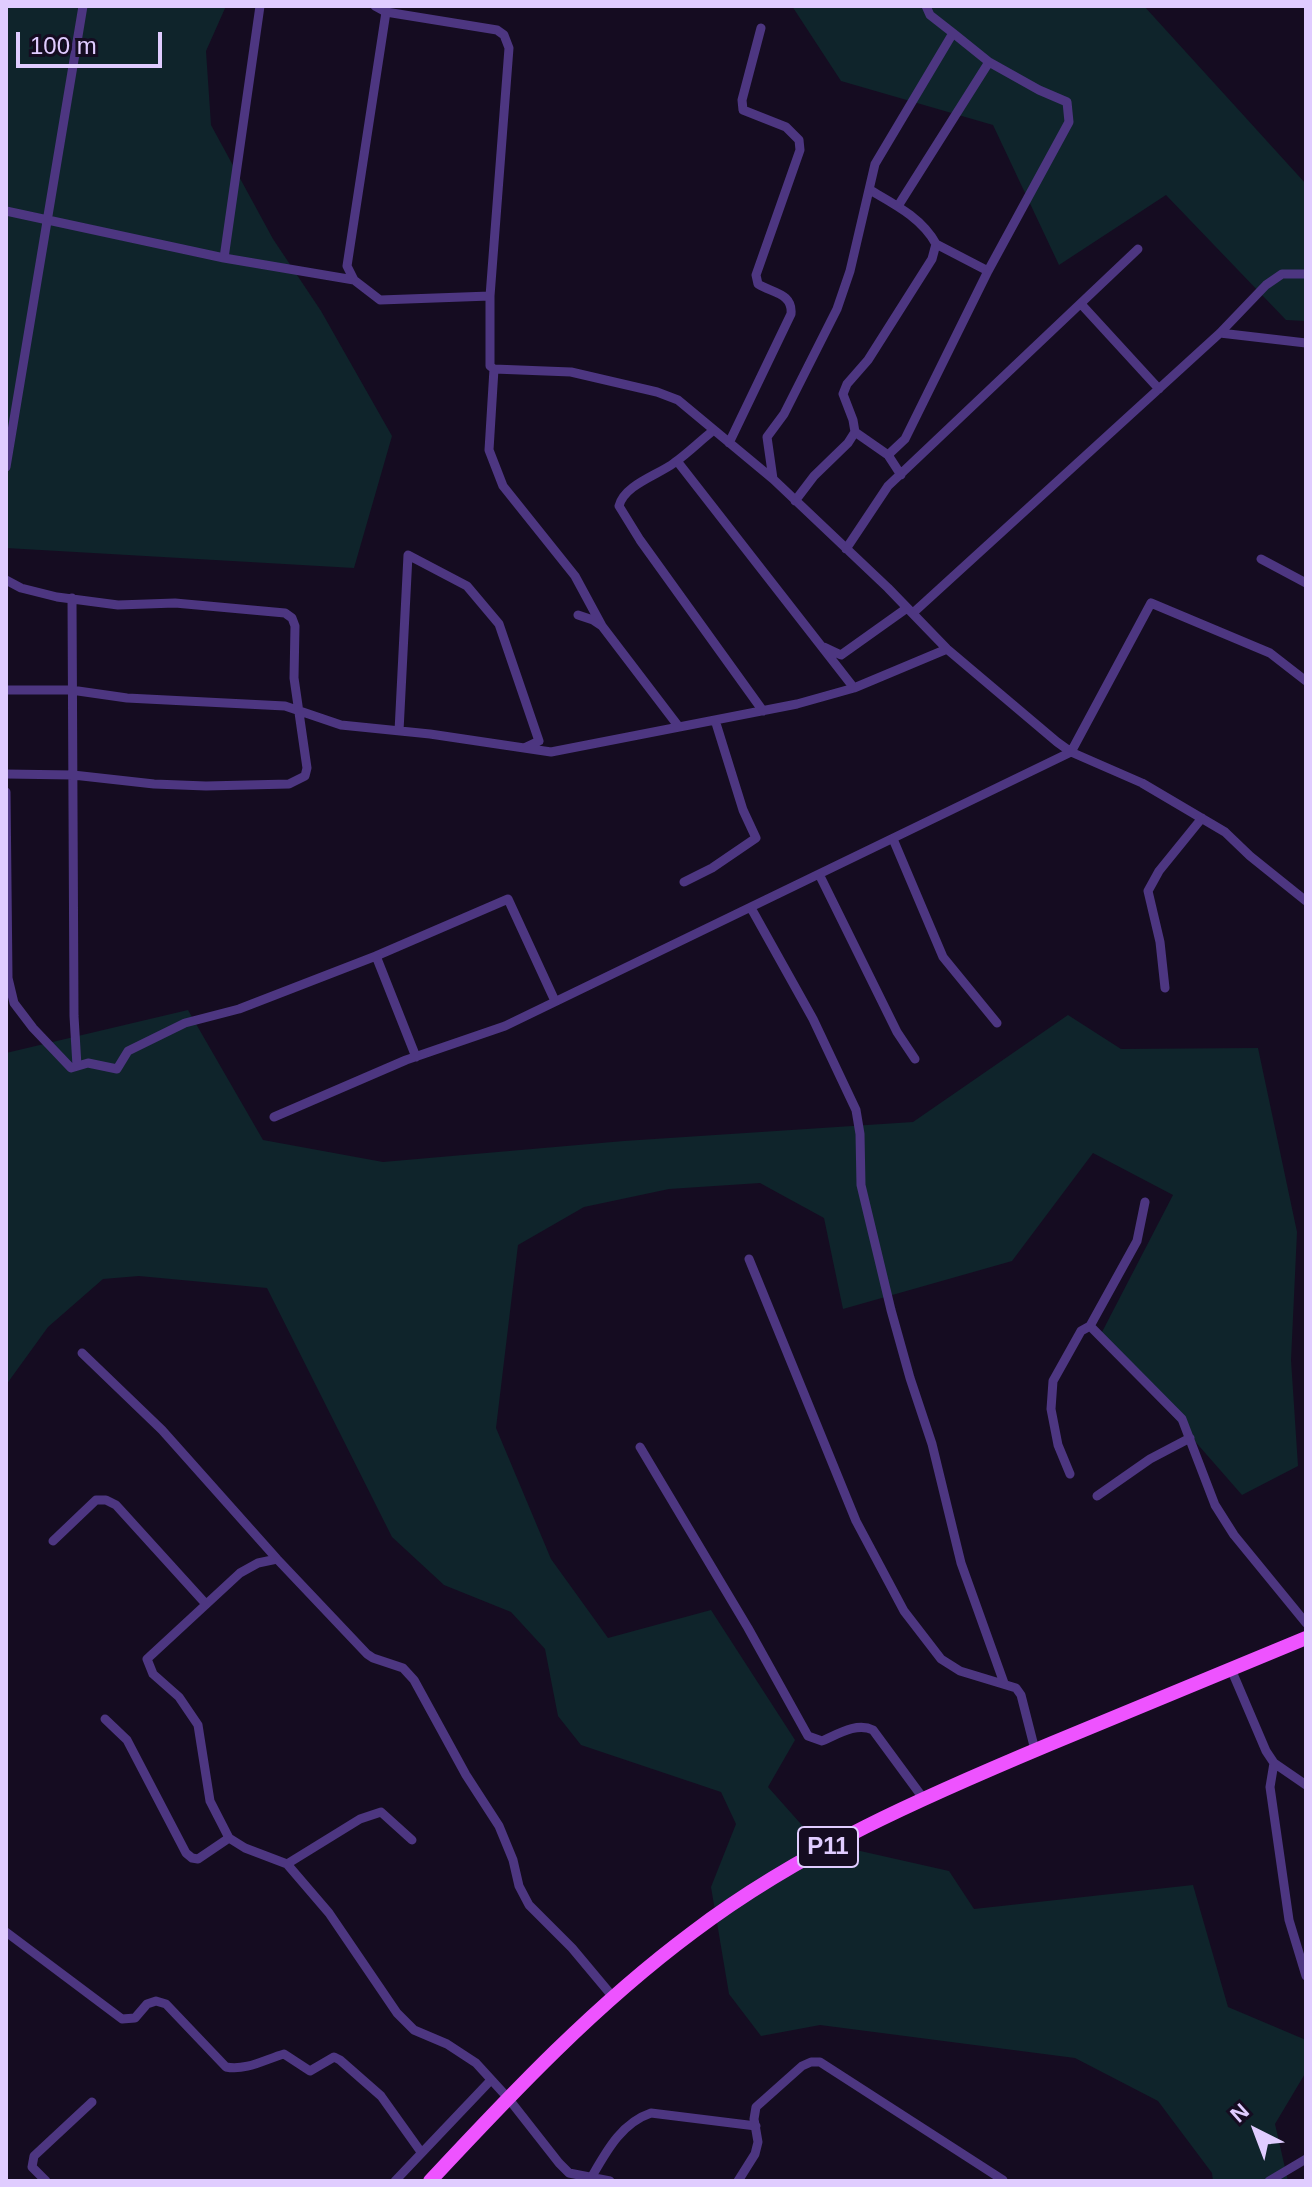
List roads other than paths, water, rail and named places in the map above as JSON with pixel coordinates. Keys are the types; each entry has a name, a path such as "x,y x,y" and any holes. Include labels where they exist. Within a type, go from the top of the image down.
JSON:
{"main road":[{"name":"P11","path":"430,2181 568,2036 694,1931 752,1892 835,1842 923,1798 1306,1638"}],"street":[{"path":"6,467 83,6"},
{"path":"224,258 260,6"},
{"path":"375,6 386,12 497,30 504,35 509,48 490,296 489,360 494,369 489,450 503,486 575,576 602,626 679,727"},
{"path":"888,455 905,439 988,271 1069,122 1067,102 989,62 930,15 926,6"},
{"path":"386,12 347,266 354,280 380,300 490,296"},
{"path":"729,443 791,314 792,306 784,296 758,284 756,275 800,150 799,140 786,127 743,110 742,100 761,28"},
{"path":"773,479 767,437 791,401 837,309 850,271 875,164 953,33"},
{"path":"898,206 989,62"},
{"path":"870,190 898,206 930,232 936,244 988,271"},
{"path":"6,211 224,258 354,280"},
{"path":"795,501 855,432 843,394 847,384 876,348 932,259 936,244"},
{"path":"846,549 888,486 1138,249"},
{"path":"821,646 841,655 910,610 1159,389 1266,285 1282,274 1306,274"},
{"path":"1081,304 1159,389"},
{"path":"1220,333 1306,343"},
{"path":"494,369 571,372 657,392 678,400 773,479 947,649 1071,752 1142,783 1225,832 1306,901"},
{"path":"714,430 677,461 628,492 619,506 763,711"},
{"path":"855,432 888,455 901,475"},
{"path":"677,461 854,688"},
{"path":"399,731 408,555 467,586 499,624 539,741 521,749"},
{"path":"1261,559 1306,583"},
{"path":"6,580 21,588 57,597 118,605 175,603 285,613 292,618 295,626 297,709 307,768 305,776 298,782 206,786 73,775 6,774"},
{"path":"72,598 74,1016 77,1066"},
{"path":"274,1117 416,1057 505,1026 1071,752 1151,603 1270,653 1306,681"},
{"path":"578,615 602,626"},
{"path":"6,690 71,690 127,698 252,703 297,709 341,725 551,752 797,704 854,688 947,649"},
{"path":"684,882 712,868 756,838 743,810 715,720"},
{"path":"6,792 8,978 14,1003 71,1068 88,1063 117,1069 128,1051 185,1023 239,1009 376,956 508,899 555,1001"},
{"path":"1165,988 1160,942 1148,891 1159,871 1202,818"},
{"path":"893,839 943,957 997,1023"},
{"path":"819,874 897,1032 915,1059"},
{"path":"751,908 813,1019 856,1110 861,1185 891,1310 932,1444 961,1563 1004,1683"},
{"path":"376,956 416,1057"},
{"path":"1070,1474 1058,1445 1051,1409 1053,1381 1081,1331 1090,1326 1137,1241 1145,1202"},
{"path":"749,1259 856,1521 904,1611 941,1659 960,1671 1016,1688 1021,1695 1035,1750"},
{"path":"1090,1326 1182,1419 1221,1515 1306,1623"},
{"path":"82,1353 162,1430 367,1654 403,1668 414,1680 466,1775 499,1826 513,1860 519,1886 529,1905 572,1948 613,1997"},
{"path":"1097,1496 1150,1459 1190,1438"},
{"path":"640,1447 741,1615 808,1736 822,1741 853,1728 865,1726 873,1730 923,1798"},
{"path":"53,1541 96,1500 106,1500 131,1520 205,1603"},
{"path":"277,1559 258,1563 240,1573 147,1659 148,1665 179,1697 198,1725 210,1801 229,1838 245,1848 287,1864 329,1913 397,2013 414,2030 468,2057 508,2098 569,2173 610,2181"},
{"path":"1231,1669 1266,1751 1274,1763 1306,1785"},
{"path":"105,1719 127,1740 186,1853 198,1859 229,1838"},
{"path":"1274,1763 1270,1787 1289,1920 1306,1976"},
{"path":"287,1864 360,1819 381,1812 412,1840"},
{"path":"6,1932 122,2019 135,2018 147,2004 156,2001 166,2004 226,2067 234,2069 284,2054 310,2071 334,2057 340,2060 381,2096 421,2152"},
{"path":"738,2181 755,2154 758,2142 756,2107 802,2066 811,2062 820,2062 1003,2180"},
{"path":"395,2181 491,2080"},
{"path":"46,2181 32,2167 34,2156 92,2102"},
{"path":"591,2178 609,2146 623,2130 637,2118 651,2113 756,2126"},
{"path":"1269,2181 1306,2159"}]}
